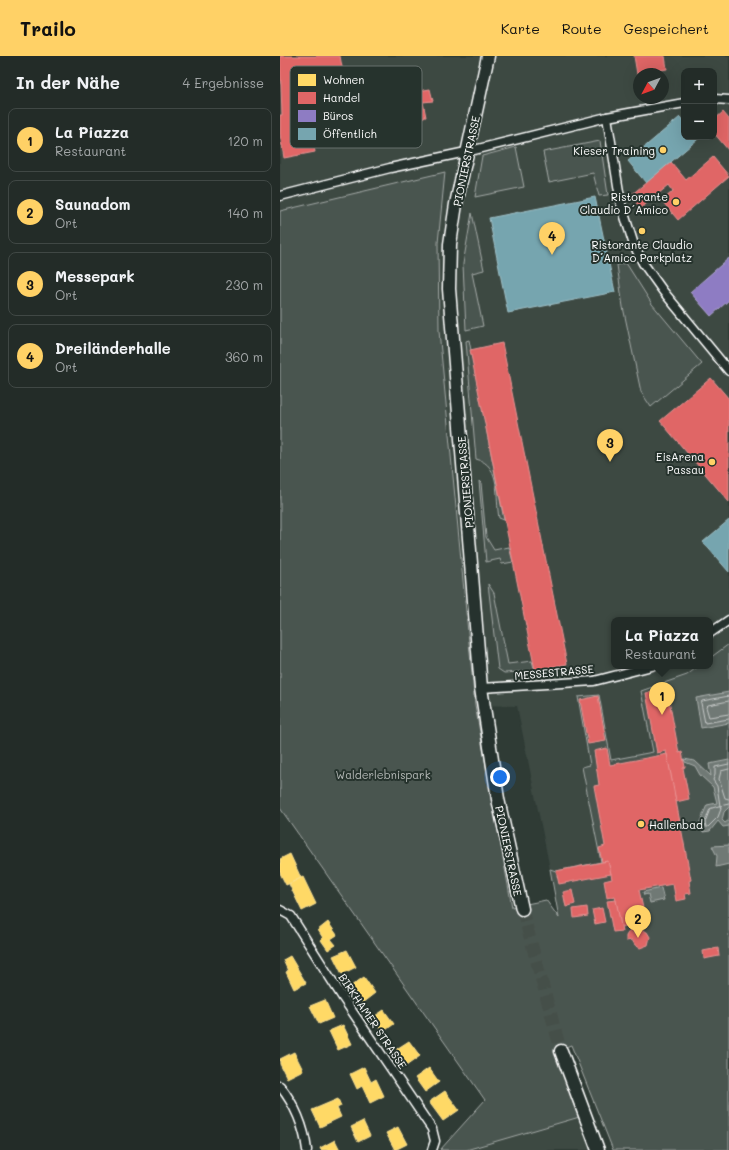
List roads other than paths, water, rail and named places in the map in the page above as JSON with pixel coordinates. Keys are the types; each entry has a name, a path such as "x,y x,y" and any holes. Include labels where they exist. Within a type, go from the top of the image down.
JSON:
{"main road":[{"name":"PIONIERSTRASSE","path":"488,56 485,77 466,152 450,244 449,289 481,688 498,799 522,909"},
{"path":"561,1051 598,1150"}],"street":[{"path":"717,99 729,100"},
{"path":"280,196 390,168 466,152 607,117 681,105"},
{"path":"607,117 621,204 634,245 643,263 663,291 729,371"},
{"path":"713,632 729,620"},
{"name":"MESSESTRASSE","path":"481,688 594,681 640,669"},
{"name":"BIRKHAMER STRASSE","path":"280,909 291,916 343,998 432,1129 435,1141 432,1150"},
{"path":"280,1086 297,1112 308,1150"}],"water":[{"path":"729,692 729,723 701,728 696,698"},
{"path":"684,759 695,761 711,776 709,764 729,760 729,807 724,812 722,820 725,823 729,820 729,826 723,827 718,821 710,831 703,832 700,822 707,805 717,803 713,787 700,775 695,766 685,762"},
{"path":"729,845 729,864 716,867 717,856 712,846"},
{"path":"661,888 664,900 650,903 648,894 644,895 643,892"}],"tunnel":[{"path":"522,909 561,1051"}],"place":[{"name":"Kieser Training","path":"663,150"},
{"name":"Ristorante Claudio D´Amico","path":"676,202"},
{"name":"Ristorante Claudio D´Amico Parkplatz","path":"642,231"},
{"name":"Dreiländerhalle","path":"552,255"},
{"name":"Messepark","path":"610,462"},
{"name":"EisArena Passau","path":"712,462"},
{"name":"La Piazza","path":"662,715"},
{"name":"Hallenbad","path":"641,824"},
{"name":"Saunadom","path":"638,938"}],"park label":[{"name":"Walderlebnispark","path":"383,774"}]}
